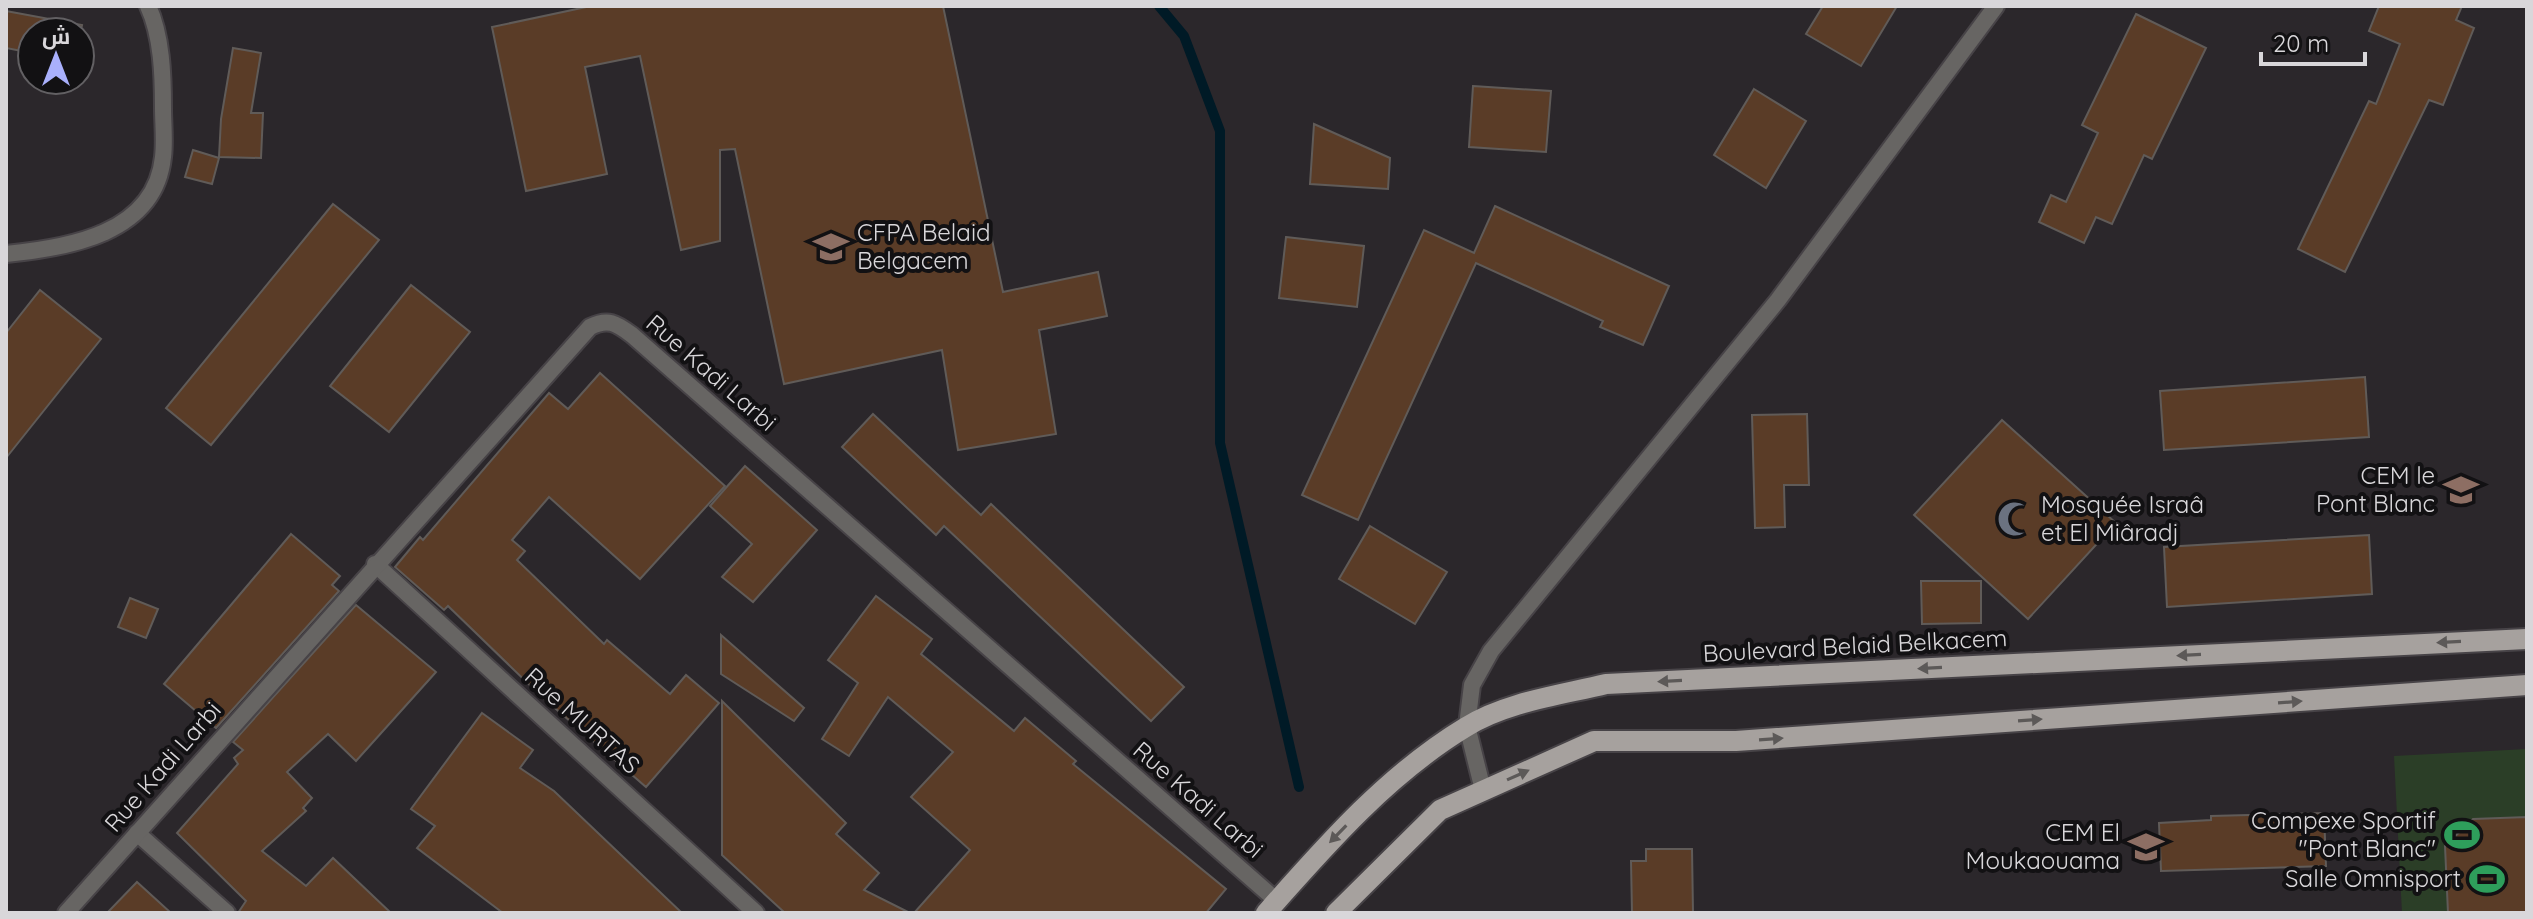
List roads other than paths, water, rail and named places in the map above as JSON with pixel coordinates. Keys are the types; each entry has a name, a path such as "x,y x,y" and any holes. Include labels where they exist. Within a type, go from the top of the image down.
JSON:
{"main road":[{"name":"Boulevard Belaid Belkacem","path":"1272,907 1374,798 1467,726 1522,705 1606,684 2527,639"},
{"path":"1336,913 1404,842 1440,810 1594,741 1736,741 2527,685"}],"street":[{"path":"6,254 42,250 115,230 146,203 163,160 163,82 148,6"},
{"path":"1483,790 1467,726 1472,685 1491,651 1778,300 1996,6"},
{"name":"Rue Kadi Larbi","path":"66,913 375,564 590,327 603,320 616,323 1272,907"},
{"name":"Rue MURTAS","path":"375,564 756,913"},
{"path":"137,833 227,913"}],"waterway":[{"path":"1159,6 1184,36 1220,131 1220,443 1299,787"}],"place":[{"name":"CFPA Belaid Belgacem","path":"831,247"},
{"name":"CEM le Pont Blanc","path":"2461,490"},
{"name":"Mosquée Israâ et El Miâradj","path":"2015,519"},
{"name":"Compexe Sportif \"Pont Blanc\"","path":"2462,835"},
{"name":"CEM El Moukaouama","path":"2146,847"},
{"name":"Salle Omnisport","path":"2487,879"}]}
